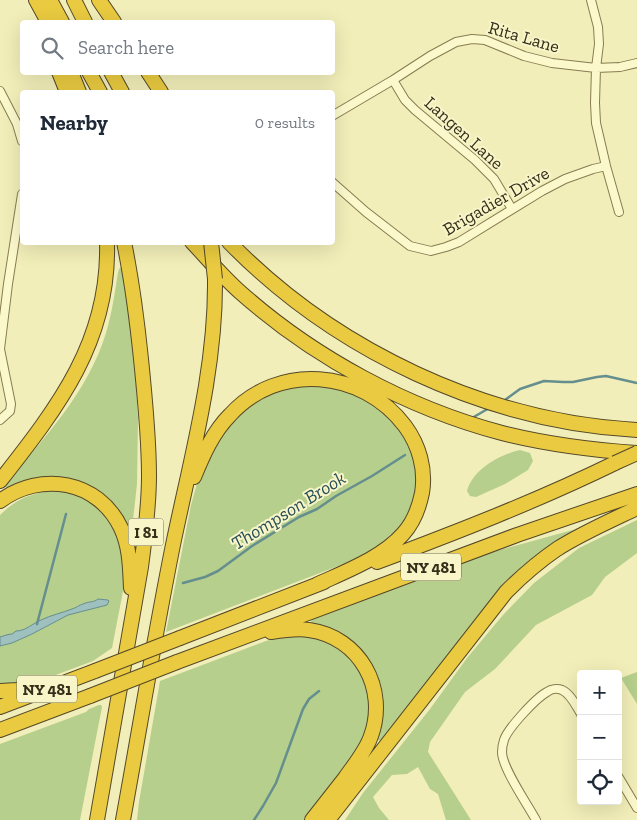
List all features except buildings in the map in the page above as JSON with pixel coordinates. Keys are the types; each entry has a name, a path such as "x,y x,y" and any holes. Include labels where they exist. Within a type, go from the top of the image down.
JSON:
{"highway":[{"path":"32,0 39,20"},
{"path":"36,0 47,20"},
{"path":"50,0 61,20"},
{"path":"74,0 84,20"},
{"path":"99,0 113,20"},
{"path":"60,75 66,90"},
{"path":"72,75 78,90"},
{"path":"91,75 99,90"},
{"path":"113,75 121,90"},
{"path":"150,75 160,90"},
{"path":"0,481 54,408 69,385 86,351 96,327 103,296 106,279 107,245"},
{"name":"I 81","path":"97,820 145,537 149,478 146,398 135,304 125,245"},
{"path":"195,245 238,291 261,310 334,360 399,395 440,413 517,436 593,449 637,453"},
{"name":"I 81","path":"123,820 161,607 210,361 214,321 215,279 211,245"},
{"path":"232,245 274,284 319,319 349,339 397,365 432,381 473,397 526,412 584,425 637,430"},
{"path":"179,519 194,476 213,438 229,415 247,400 269,387 302,379 333,380 365,391 393,412 406,427 415,442 421,460 423,475 423,486 419,504 406,530 390,547 372,558 316,585"},
{"name":"NY 481","path":"0,707 477,524 569,485 637,453"},
{"path":"0,501 24,488 52,483 77,488 94,497 108,508 122,529 129,556 132,592 130,625"},
{"name":"NY 481","path":"0,730 227,642 517,535 637,494"},
{"path":"328,820 497,603 512,587 530,569 558,549 637,508"},
{"path":"227,642 282,630 310,630 338,639 347,646 368,672 376,694 377,707 371,737 356,763 312,820"},
{"path":"0,690 31,688 95,671"},
{"path":"128,820 129,787"}],"street":[{"path":"590,0 598,27 599,44 596,68 596,123 606,166 620,212"},
{"name":"Rita Lane","path":"335,114 430,56 456,42 472,38 485,40 524,56 552,63 596,68 620,67 637,63"},
{"name":"Langen Lane","path":"393,80 415,110 476,160 494,179 512,209"},
{"path":"0,91 17,124 20,134"},
{"name":"Brigadier Drive","path":"335,185 398,238 410,246 431,251 446,248 459,242 565,179 606,166"},
{"path":"0,420 10,411 12,404 0,349 20,207"},
{"path":"536,820 507,770 502,757 504,740 518,720 548,691 562,690 570,696 577,707"},
{"path":"622,783 637,808"}],"green space":[{"path":"121,267 123,268 133,334 138,418 137,484 129,539 107,500 95,489 76,481 5,487 6,483 64,413 88,375 106,333 118,272"},
{"path":"308,384 349,390 390,416 411,446 418,477 415,497 403,527 372,553 166,632 191,505 198,480 222,434 248,406 279,389"},
{"path":"520,450 530,453 533,461 528,470 505,484 476,497 470,496 467,491 470,483 481,470 496,459"},
{"path":"50,491 81,496 99,508 109,516 122,539 124,586 112,648 93,661 37,682 18,686 0,684 0,646 32,634 68,615 107,605 109,600 98,599 82,604 12,634 0,637 0,515 23,498"},
{"path":"637,520 637,553 605,577 592,595 536,625 495,669 465,692 430,742 428,752 471,820 446,820 438,794 430,789 418,767 407,774 392,775 373,797 389,820 345,820 363,793 430,709 467,658 503,615 534,583 579,548"},
{"path":"580,528 561,539 511,579 489,603 380,741 377,739 382,715 381,691 378,680 367,658 346,637 312,624 311,621 471,558"},
{"path":"287,635 314,635 345,650 366,675 372,722 357,751 305,820 137,820 160,681 266,641"},
{"path":"637,672 637,704 622,680 622,678"},
{"path":"99,705 102,707 80,820 0,820 0,744 86,712"}],"water":[{"path":"98,599 109,601 107,605 68,615 32,634 0,646 0,637 20,631 45,618"}],"waterway":[{"name":"Thompson Brook","path":"505,400 520,389 544,381 573,382 606,376 637,383"},
{"name":"Thompson Brook","path":"472,418 491,407"},
{"name":"Thompson Brook","path":"183,583 218,571 252,546 405,455"},
{"path":"37,624 66,514"},
{"path":"254,820 276,783 303,709 309,699 319,691"}]}
